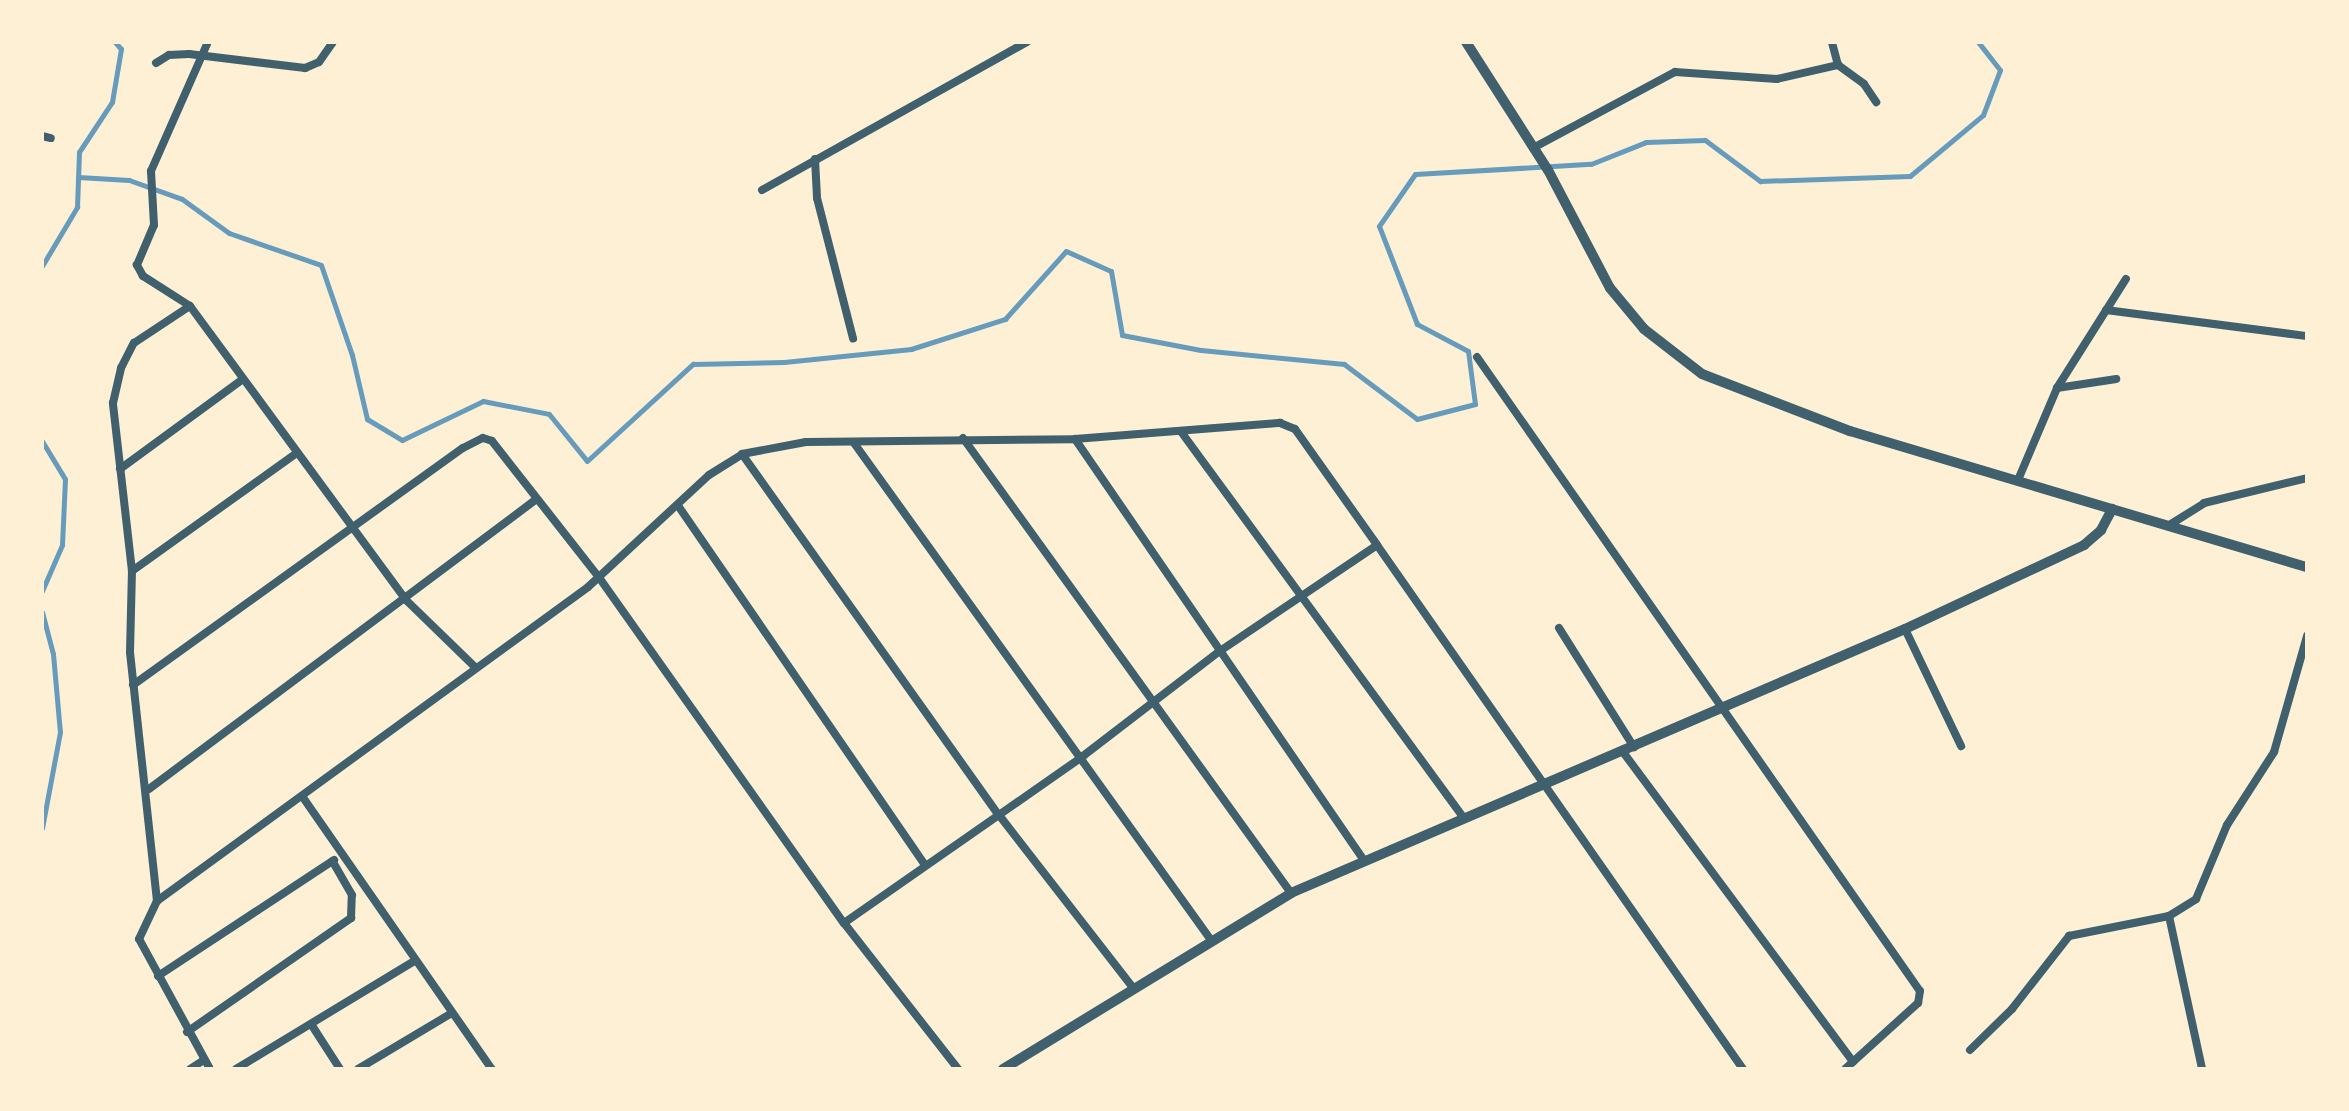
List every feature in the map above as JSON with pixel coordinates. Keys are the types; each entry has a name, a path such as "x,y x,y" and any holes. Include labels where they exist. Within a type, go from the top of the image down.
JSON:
{"street":[{"path":"208,42 205,55 151,171 156,199 154,225 137,265 143,276 190,306 406,600 475,667"},
{"path":"156,63 169,55 205,55 305,68 319,62 333,42"},
{"path":"762,190 1027,42"},
{"path":"1466,42 1548,170 1610,288 1644,329 1702,374 1850,431 2171,524 2307,567"},
{"path":"1832,42 1838,65 1864,84 1876,102"},
{"path":"1534,149 1675,72 1768,79 1838,65"},
{"path":"815,159 817,198 853,338"},
{"path":"2018,480 2057,388 2126,279"},
{"path":"157,901 149,789 133,685 132,571 113,403 121,368 134,343 190,306"},
{"path":"2106,310 2307,336"},
{"path":"1477,357 1920,991 1918,1003 1845,1069"},
{"path":"120,469 243,379"},
{"path":"2057,388 2116,379"},
{"path":"190,1069 207,1065 139,939 157,901 598,576 679,507 709,475 742,454 806,442 1075,439 1291,425 1743,1069"},
{"path":"1182,433 1463,817"},
{"path":"133,685 355,530 463,448 483,438 503,449 537,499 598,576 844,923 958,1069"},
{"path":"963,438 1155,699 1291,893"},
{"path":"1075,439 1363,859"},
{"path":"854,443 1083,756 1211,940"},
{"path":"132,571 297,453"},
{"path":"742,454 999,815 1133,988"},
{"path":"2171,524 2204,503 2307,478"},
{"path":"149,789 406,600 537,499"},
{"path":"679,507 925,865"},
{"path":"1003,1069 1291,893 1363,859 1623,752 1905,629 2084,545 2101,530 2112,509"},
{"path":"844,923 1083,756 1220,651 1377,545"},
{"path":"1559,628 1634,747"},
{"path":"1905,629 1961,746"},
{"path":"1970,1050 2012,1009 2069,936 2169,916 2196,899 2227,825 2268,764 2307,636"},
{"path":"1623,752 1853,1062"},
{"path":"302,796 490,1068"},
{"path":"158,976 343,855"},
{"path":"187,1032 351,918 352,895 332,861"},
{"path":"2169,916 2202,1069"},
{"path":"236,1069 414,961"},
{"path":"358,1069 452,1013"},
{"path":"311,1024 340,1069"}],"waterway":[{"path":"42,266 77,207 79,152 112,102 121,49 115,42"},
{"path":"78,177 129,180 182,199 229,233 321,265 352,355 367,419 402,440 483,401 549,414 587,461 693,364 784,362 911,349 1005,319 1066,251 1111,271 1122,335 1201,350 1344,364 1417,419 1475,404 1468,351 1417,324 1379,226 1415,174 1591,164 1646,142 1705,140 1760,181 1910,176 1983,115 2000,70 1978,42"},
{"path":"42,441 65,479 62,545 42,591"},
{"path":"42,612 53,654 60,732 42,828"}]}
